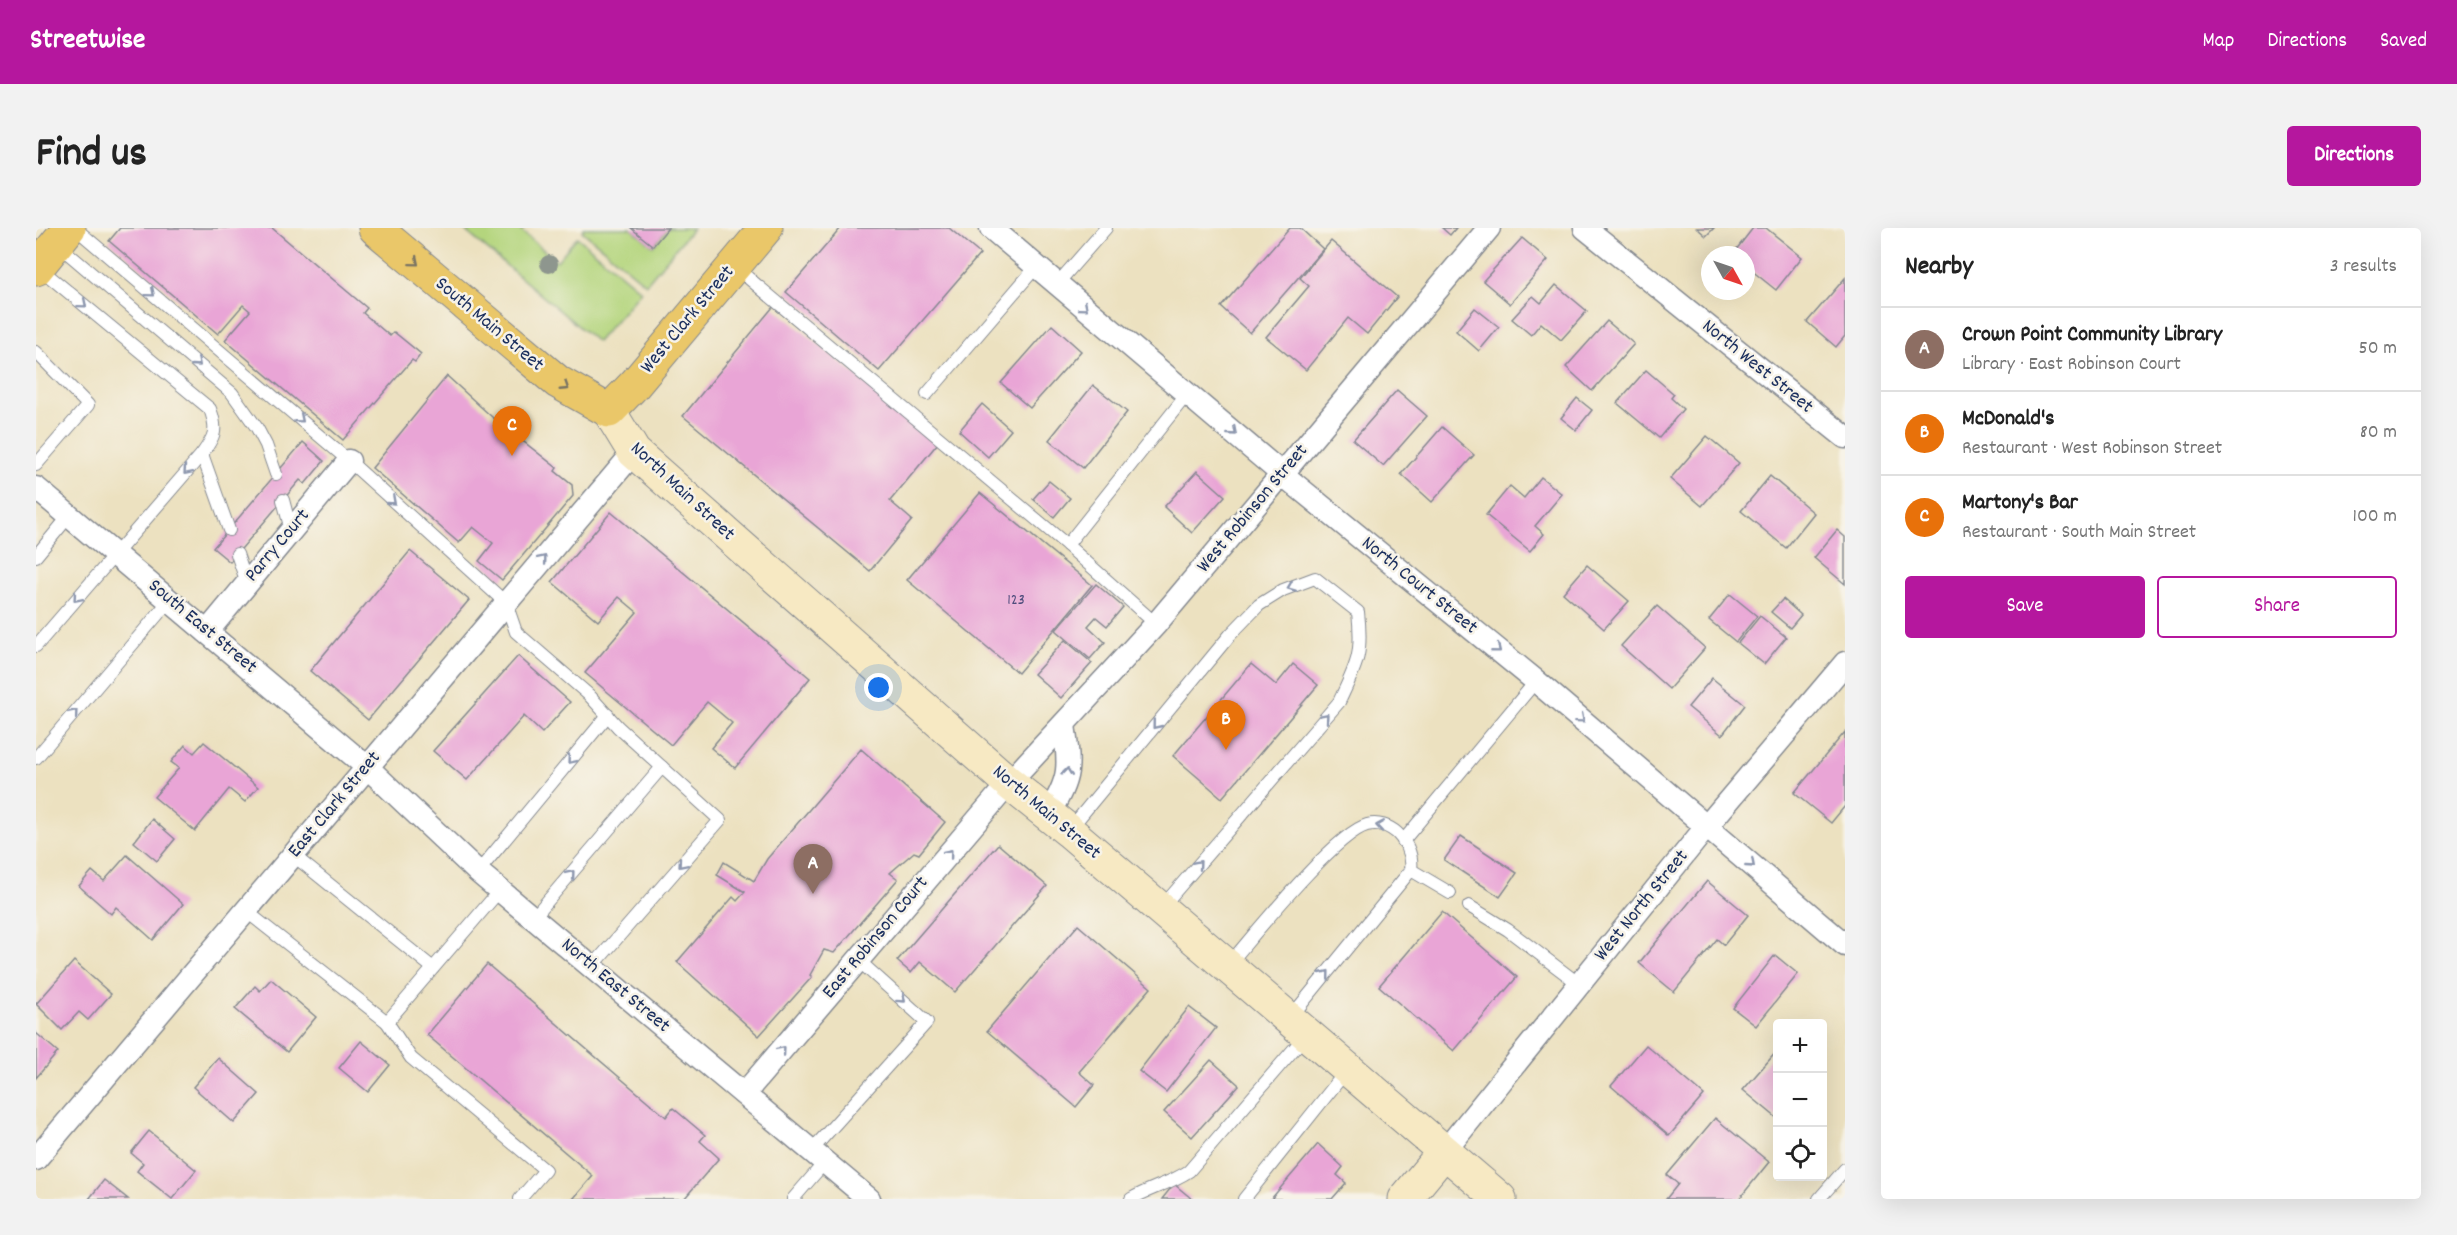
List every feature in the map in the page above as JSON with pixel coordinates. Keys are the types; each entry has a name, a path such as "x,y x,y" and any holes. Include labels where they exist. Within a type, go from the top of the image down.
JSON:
{"main road":[{"name":"South Main Street","path":"375,228 558,382 609,411"},
{"name":"West Clark Street","path":"609,411 635,384 766,228"},
{"name":"North Main Street","path":"609,411 634,452 1009,783 1500,1199"},
{"path":"1405,1199 1444,1152"}],"street":[{"name":"North Court Street","path":"991,228 1282,474 1536,681 1845,945"},
{"name":"West Robinson Street","path":"1009,783 1156,624 1489,228"},
{"name":"North West Street","path":"1586,228 1845,437"},
{"name":"East Clark Street","path":"36,1159 634,452"},
{"name":"Parry Court","path":"207,632 349,461"},
{"name":"South East Street","path":"36,488 367,767"},
{"name":"West North Street","path":"1444,1152 1707,826 1845,663"},
{"path":"1058,823 1069,758 1065,725"},
{"name":"North East Street","path":"367,767 478,872 869,1199"},
{"name":"East Robinson Court","path":"744,1094 1009,783"}],"lane":[{"path":"1057,284 1106,228"},
{"path":"36,646 202,454 213,439 216,425 210,409 55,247"},
{"path":"55,247 349,461 506,603 516,632 589,695 720,820 592,967"},
{"path":"55,247 232,393 248,413 266,445 276,474"},
{"path":"734,266 1067,545 1156,624"},
{"path":"927,394 1036,267"},
{"path":"36,352 88,405 36,465"},
{"path":"1067,545 1188,393"},
{"path":"202,454 229,530"},
{"path":"283,500 291,530"},
{"path":"36,556 69,516"},
{"path":"237,554 247,583"},
{"path":"1058,823 1259,605 1283,590 1315,578 1358,612 1361,638 1358,662 1339,702 1160,909"},
{"path":"36,758 170,600"},
{"path":"1403,840 1536,681"},
{"path":"478,872 608,715"},
{"path":"533,918 662,767"},
{"path":"1131,1199 1149,1189 1173,1181 1189,1171 1298,1027 1411,870 1412,860 1403,840 1386,825 1368,825 1355,830 1297,886 1227,966"},
{"path":"293,855 433,968"},
{"path":"1411,870 1450,893"},
{"path":"387,1022 500,890"},
{"path":"1469,906 1508,930 1579,984"},
{"path":"246,911 387,1022 411,1058 545,1170 520,1199"},
{"path":"793,1199 818,1156 927,1022 858,960"},
{"path":"1244,1199 1348,1070"},
{"path":"1819,1199 1845,1169"}],"green space":[{"path":"462,228 524,228 521,231 557,261 577,237 641,291 597,342"},
{"path":"584,228 631,228 653,246 668,228 693,228 646,284 582,231"}],"building":[{"path":"120,228 272,228 367,308 363,313 390,336 394,332 421,354 415,362 412,360 343,440 225,340 250,311 243,305 218,334 109,241"},
{"path":"631,228 668,228 653,246"},
{"path":"841,228 949,228 980,254 879,371 786,292"},
{"path":"1290,228 1300,228 1323,249 1250,333 1221,307"},
{"path":"1442,228 1456,228 1450,235"},
{"path":"1697,228 1714,228 1706,236"},
{"path":"1753,228 1766,228 1802,257 1776,290 1755,273 1755,246 1739,246"},
{"path":"1522,238 1548,260 1510,304 1483,281"},
{"path":"1331,241 1397,297 1367,334 1348,318 1306,370 1266,337 1309,286 1300,278"},
{"path":"1845,278 1845,336 1836,347 1807,322"},
{"path":"1556,285 1587,311 1561,340 1541,323 1531,335 1512,319 1533,296 1541,303"},
{"path":"773,307 938,443 890,501 912,520 870,571 683,416"},
{"path":"1475,308 1499,327 1479,351 1456,331"},
{"path":"1607,321 1634,344 1592,391 1566,367"},
{"path":"1052,325 1081,351 1030,408 1001,383"},
{"path":"1646,370 1674,394 1671,398 1683,409 1659,438 1617,403"},
{"path":"447,376 492,417 557,468 555,471 572,485 573,496 502,580 479,561 493,543 473,527 459,543 372,468"},
{"path":"1093,385 1127,412 1083,468 1049,440"},
{"path":"1397,390 1427,416 1383,466 1353,440"},
{"path":"1577,398 1592,410 1576,430 1561,418"},
{"path":"982,404 1011,430 988,457 959,431"},
{"path":"1442,427 1474,455 1432,502 1401,474"},
{"path":"1707,436 1739,463 1702,506 1670,479"},
{"path":"303,442 324,461 305,484 300,480 230,562 213,548"},
{"path":"1197,471 1225,496 1192,533 1164,507"},
{"path":"1770,476 1814,513 1786,548 1741,511"},
{"path":"1541,477 1562,494 1535,526 1544,534 1530,551 1486,515 1510,486 1524,498"},
{"path":"1049,481 1070,498 1054,517 1033,499"},
{"path":"980,493 1092,585 1018,673 907,580"},
{"path":"611,512 810,678 735,768 711,748 732,723 707,702 671,745 585,673 637,612 619,597 598,621 552,582"},
{"path":"1837,530 1845,537 1845,584 1814,558"},
{"path":"410,551 469,600 368,720 310,671"},
{"path":"1587,565 1629,601 1604,629 1563,593"},
{"path":"1096,584 1123,607 1107,626 1096,617 1088,626 1105,642 1090,659 1056,630"},
{"path":"1730,594 1757,616 1736,642 1709,620"},
{"path":"1783,599 1801,615 1790,628 1771,612"},
{"path":"1657,606 1705,648 1669,689 1621,646"},
{"path":"1760,616 1786,637 1764,664 1738,643"},
{"path":"1065,640 1092,663 1061,698 1034,674"},
{"path":"518,656 570,702 542,733 524,716 467,780 433,751"},
{"path":"1251,664 1276,685 1293,664 1318,685 1222,798 1173,756"},
{"path":"1712,678 1745,705 1722,735 1688,707"},
{"path":"1845,732 1845,806 1831,823 1794,793"},
{"path":"204,742 258,787 245,802 229,789 195,831 154,797 179,768 171,762 185,745 194,753"},
{"path":"861,749 945,822 919,854 914,852 890,873 898,879 834,953 824,950 810,975 812,977 759,1036 677,962 733,897 737,901 745,892 717,875 724,862 754,881 767,859"},
{"path":"152,819 175,839 157,861 134,842"},
{"path":"1461,836 1517,873 1500,897 1444,860"},
{"path":"998,844 1047,886 955,992 920,962 911,973 897,961"},
{"path":"127,855 183,904 153,940 116,907 111,914 79,886 92,871 104,881"},
{"path":"1707,881 1748,915 1724,945 1717,939 1674,992 1639,963"},
{"path":"1442,912 1517,977 1454,1051 1379,986"},
{"path":"1078,925 1151,988 1079,1072 1094,1085 1076,1107 987,1031"},
{"path":"1775,955 1798,974 1756,1026 1733,1008"},
{"path":"74,961 111,994 88,1020 79,1012 62,1030 36,1004"},
{"path":"487,964 666,1117 673,1108 705,1135 700,1141 719,1158 684,1199 573,1199 593,1176 427,1035"},
{"path":"271,979 316,1017 287,1052 235,1009 255,986 260,991"},
{"path":"1189,1007 1216,1028 1166,1092 1139,1071"},
{"path":"36,1033 58,1052 36,1078"},
{"path":"361,1041 390,1065 368,1092 339,1068"},
{"path":"1646,1045 1704,1095 1669,1136 1611,1086"},
{"path":"1773,1056 1773,1115 1743,1090"},
{"path":"218,1058 259,1094 234,1123 193,1087"},
{"path":"1211,1060 1239,1085 1192,1137 1164,1112"},
{"path":"1715,1118 1769,1162 1739,1199 1666,1199 1678,1184 1667,1175"},
{"path":"149,1131 196,1170 172,1199 137,1171 143,1163 131,1153"},
{"path":"1318,1144 1343,1167 1337,1175 1346,1183 1332,1199 1271,1199"},
{"path":"104,1180 128,1199 89,1199"},
{"path":"1174,1184 1192,1199 1162,1199"}],"place":[{"name":"Martony's Bar","path":"512,456"},
{"name":"McDonald's","path":"1226,750"},
{"name":"Crown Point Community Library","path":"813,894"}]}
